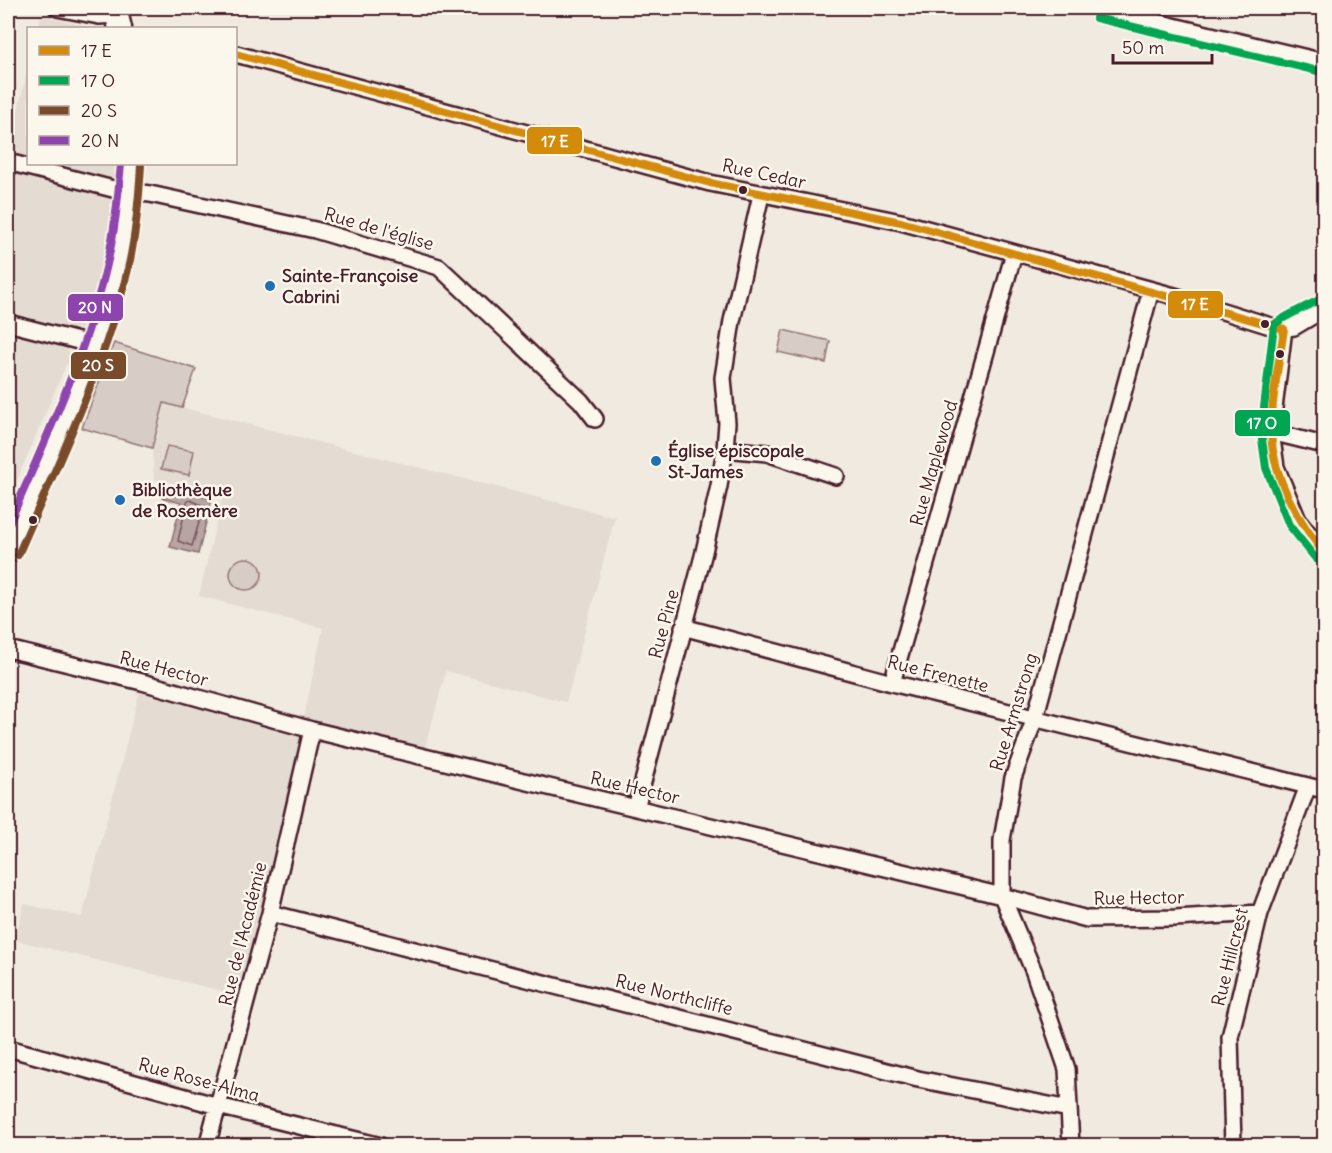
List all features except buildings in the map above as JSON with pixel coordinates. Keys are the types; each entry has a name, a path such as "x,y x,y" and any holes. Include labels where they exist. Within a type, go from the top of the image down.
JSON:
{"main road":[{"path":"8,551 94,345 117,275 130,192 131,165"}],"street":[{"path":"57,8 118,17"},
{"path":"1098,8 1324,62"},
{"name":"Rue Cedar","path":"237,54 761,195 877,216 1151,290 1284,329"},
{"name":"Rue de l'église","path":"8,162 130,192 150,194 315,230 439,267 581,401 595,419"},
{"name":"Rue Pine","path":"636,808 703,556 725,449 727,423 723,378 732,321 761,195"},
{"name":"Rue Maplewood","path":"892,683 1014,253"},
{"name":"Rue Armstrong","path":"1071,1146 1067,1070 1034,972 1002,896 1002,840 1013,778 1035,718 1151,290"},
{"path":"1324,309 1294,327 1284,329 1271,432 1276,467 1298,520 1324,553"},
{"path":"8,323 94,345"},
{"path":"1271,432 1324,445"},
{"path":"725,449 753,450 836,476"},
{"name":"Rue Frenette","path":"683,627 892,683 1324,790"},
{"name":"Rue Hector","path":"8,649 142,682 312,730 1002,896 1087,919 1175,918 1260,913"},
{"name":"Rue de l'Académie","path":"207,1146 270,913 312,730"},
{"name":"Rue Hillcrest","path":"1233,1146 1230,1037 1260,913 1308,786"},
{"name":"Rue Northcliffe","path":"270,913 918,1078 1069,1109"},
{"name":"Rue Rose-Alma","path":"8,1048 218,1106 381,1146"}],"shaded area":[{"path":"41,15 89,27 38,27"},
{"path":"27,72 27,165 117,165 117,171 110,204 114,217 104,273 85,331 76,328 68,351 75,356 66,365 8,501 8,203 11,188 8,152"},
{"path":"783,330 830,341 826,363 778,352"},
{"path":"114,343 196,369 182,408 164,403 152,448 82,428"},
{"path":"164,403 615,517 566,702 446,671 422,759 312,731 242,996 15,940 24,904 82,917 142,682 302,727 323,628 199,596 223,494 154,479 152,448"},
{"path":"167,446 194,451 189,475 161,469"},
{"path":"246,558 257,563 262,574 257,585 246,590 235,585 230,574 235,563"}],"water":[{"path":"165,488 212,499 198,554 170,547 181,503 162,498"}],"transit line":[{"path":"1096,18 1322,72"},
{"path":"237,54 710,183 901,222 1284,329 1272,410 1273,451 1288,497 1304,526 1324,553"},
{"path":"8,526 63,397 88,331 110,252 121,165"},
{"path":"18,555 79,415 118,306 133,243 141,165"},
{"path":"1316,559 1289,525 1266,468 1261,432 1274,325 1319,300"}],"place":[{"name":"Sainte-Françoise Cabrini","path":"270,286"},
{"name":"Église épiscopale St-James","path":"656,461"},
{"name":"Bibliothèque de Rosemère","path":"120,500"}]}
